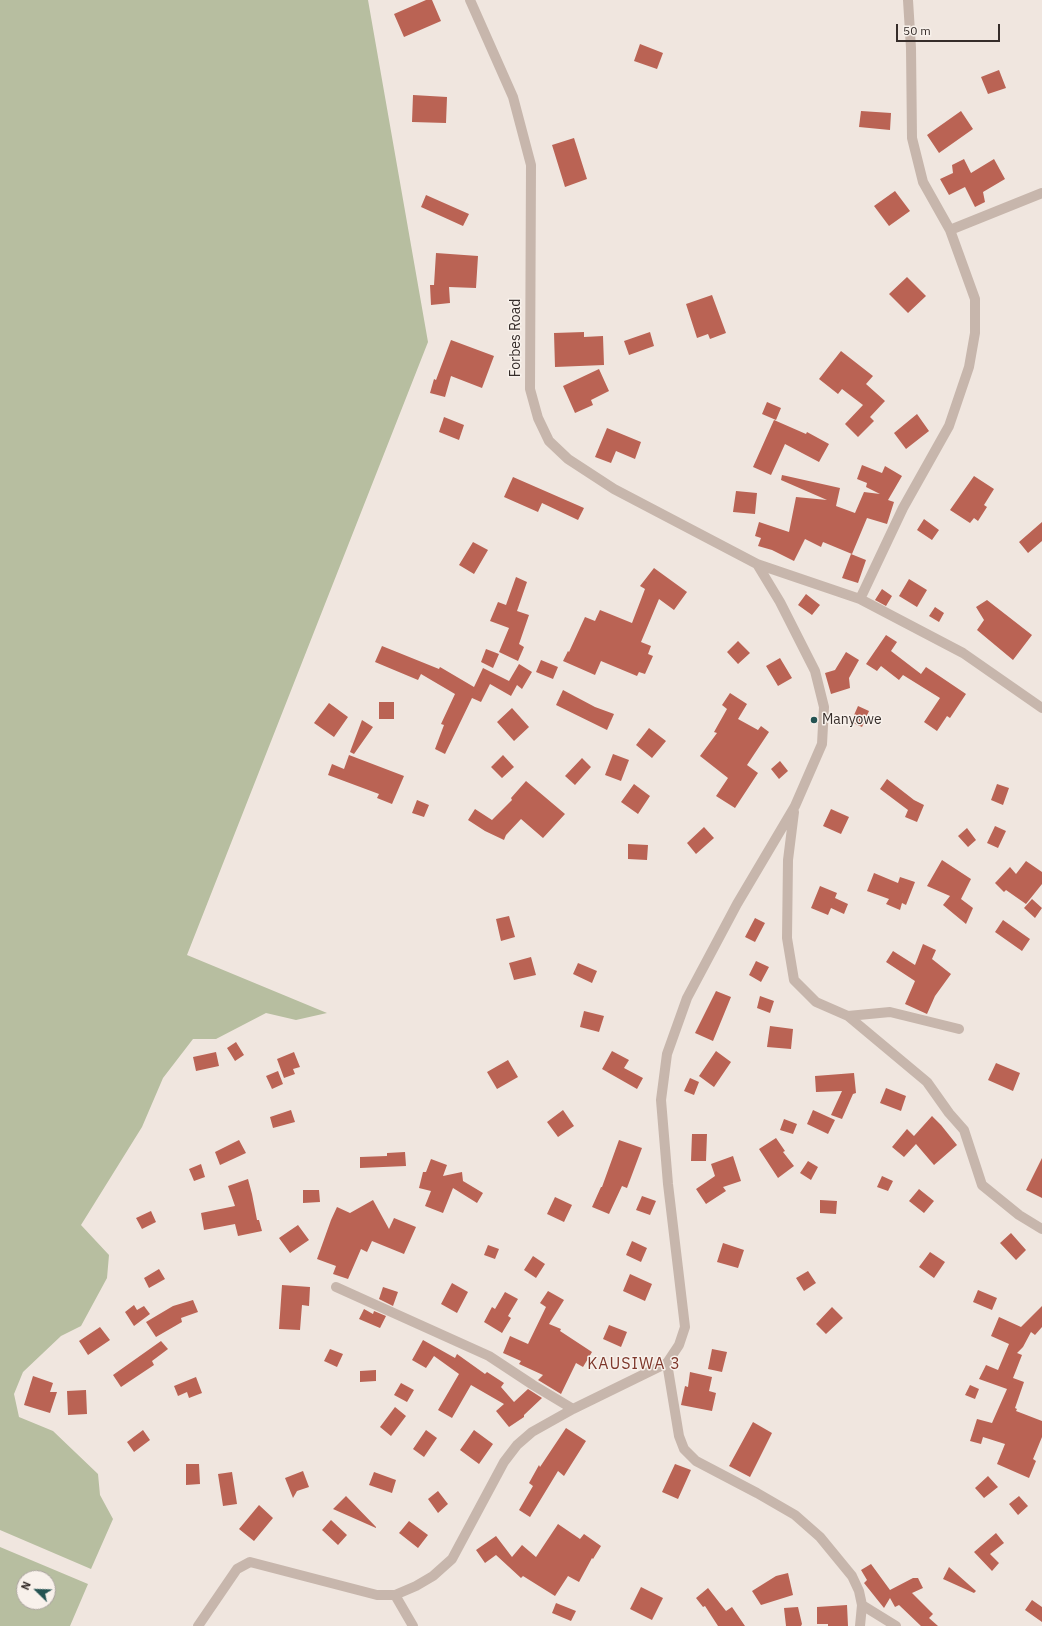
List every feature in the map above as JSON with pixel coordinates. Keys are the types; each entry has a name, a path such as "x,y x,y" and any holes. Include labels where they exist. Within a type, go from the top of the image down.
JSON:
{"street":[{"name":"Forbes Road","path":"470,0 513,97 531,165 530,389 538,418 549,440 568,458 614,489 757,564 860,599 963,653 1042,708"},
{"path":"860,599 903,508 949,426 969,367 975,333 975,299 950,230 923,182 912,138 911,48 908,0"},
{"path":"950,230 1042,193"},
{"path":"198,1626 237,1569 250,1562 377,1595 395,1595 433,1576 452,1559 504,1462 517,1445 532,1432 573,1409 667,1363 679,1345 685,1327 668,1184 661,1100 667,1054 687,998 738,904 795,806 822,744 824,707 816,671 780,602 757,564"},
{"path":"795,806 788,860 787,938 794,980 816,1002 848,1016 927,1082 949,1113 964,1130 982,1186 1019,1215 1042,1228"},
{"path":"848,1016 890,1012 959,1029"},
{"path":"336,1287 489,1356 533,1386 573,1409"},
{"path":"667,1363 678,1436 684,1449 696,1461 795,1515 820,1537 852,1576 859,1591 862,1604 860,1626"},
{"path":"395,1595 413,1626"},
{"path":"862,1604 896,1626"}],"green space":[{"path":"0,0 368,0 428,342 187,955 327,1013 296,1020 266,1013 216,1039 193,1039 163,1078 142,1127 81,1225 109,1255 107,1278 81,1326 61,1336 23,1372 14,1394 19,1417 53,1431 98,1474 100,1495 113,1519 91,1569 0,1530"},
{"path":"0,1547 55,1570 16,1570 16,1610 56,1610 56,1571 88,1584 70,1626 0,1626"}],"building":[{"path":"426,0 432,0 441,21 404,37 394,14"},
{"path":"640,44 663,53 657,69 634,61"},
{"path":"999,70 1006,88 988,94 981,77"},
{"path":"413,95 447,97 446,123 412,122"},
{"path":"861,111 891,113 890,130 859,127"},
{"path":"961,111 973,129 939,153 927,135"},
{"path":"574,138 587,179 565,187 552,145"},
{"path":"964,159 971,173 994,159 1005,179 983,192 985,202 975,207 965,187 949,195 940,179 953,173 952,165"},
{"path":"895,191 910,211 889,226 874,206"},
{"path":"426,195 469,214 463,226 421,207"},
{"path":"436,253 478,256 476,288 449,287 450,303 431,305 430,285 434,285"},
{"path":"907,277 926,296 908,313 889,294"},
{"path":"712,295 726,333 710,339 708,334 697,338 686,304"},
{"path":"584,332 584,337 603,336 604,365 555,367 554,333"},
{"path":"650,332 654,346 629,355 624,341"},
{"path":"451,340 494,356 482,388 451,376 445,397 430,393 434,379 436,380"},
{"path":"841,351 873,376 866,384 885,401 870,417 874,421 858,437 845,424 863,405 842,389 838,394 819,379"},
{"path":"599,369 609,391 591,400 593,405 575,413 563,386"},
{"path":"767,402 781,408 776,420 762,414"},
{"path":"917,414 929,431 906,449 894,433"},
{"path":"444,417 464,425 459,440 439,432"},
{"path":"774,420 806,434 807,432 829,444 819,462 785,444 771,475 753,467"},
{"path":"607,428 641,442 635,459 616,451 611,463 595,457"},
{"path":"862,465 882,473 885,466 902,476 888,500 894,502 887,524 867,518 852,554 823,542 821,547 805,539 794,561 772,550 758,546 761,538 755,536 759,522 789,532 796,497 827,500 781,480 782,475 840,488 836,506 855,513 864,492 880,494 866,487 867,483 857,479"},
{"path":"974,476 994,489 984,505 987,507 978,521 974,518 970,523 950,510"},
{"path":"513,477 584,508 578,520 542,503 538,512 504,497"},
{"path":"736,491 757,493 755,514 733,512"},
{"path":"924,519 939,530 932,540 917,530"},
{"path":"1042,522 1042,541 1028,553 1019,542"},
{"path":"473,542 488,550 474,574 459,565"},
{"path":"851,554 866,560 858,583 842,578"},
{"path":"654,568 687,592 674,610 659,599 641,642 651,646 648,654 653,656 645,674 639,672 637,676 601,661 595,675 563,661 568,651 569,652 585,617 595,621 600,610 632,623 645,589 640,586"},
{"path":"516,577 527,582 517,611 529,615 519,644 524,647 518,661 499,652 509,628 490,621 498,602 506,605"},
{"path":"909,579 927,590 917,607 899,596"},
{"path":"882,589 892,596 886,606 875,600"},
{"path":"806,594 820,605 812,615 798,605"},
{"path":"987,600 1032,635 1013,660 977,630 984,620 976,607"},
{"path":"935,607 944,613 939,622 929,616"},
{"path":"886,635 897,642 891,651 921,674 926,667 966,694 950,718 947,716 937,731 924,722 940,698 903,675 899,680 881,666 877,671 866,664"},
{"path":"738,641 750,653 738,664 727,652"},
{"path":"382,646 439,669 440,667 474,687 483,668 509,681 519,664 532,672 522,689 517,685 511,696 490,684 481,702 472,698 445,754 435,749 444,725 441,724 455,694 421,674 418,680 375,662"},
{"path":"486,649 499,654 493,668 481,662"},
{"path":"846,652 859,660 849,678 850,688 831,694 825,673 835,670"},
{"path":"780,658 792,678 778,686 766,666"},
{"path":"541,660 558,667 553,679 536,672"},
{"path":"563,690 595,707 614,714 607,730 556,705"},
{"path":"730,693 747,704 738,719 758,730 761,726 769,732 747,765 758,773 735,808 716,796 728,778 700,756 717,733 714,732 727,709 722,705"},
{"path":"379,702 394,702 394,719 379,719"},
{"path":"329,703 348,717 334,737 314,723"},
{"path":"858,706 869,711 862,727 851,722"},
{"path":"512,708 529,727 514,741 497,722"},
{"path":"362,720 373,727 354,754 350,752"},
{"path":"649,728 666,741 652,758 636,745"},
{"path":"613,754 629,760 621,781 605,775"},
{"path":"349,755 404,776 392,804 377,798 379,794 328,775 332,764 344,769"},
{"path":"503,755 514,767 502,778 491,767"},
{"path":"582,758 591,767 575,785 565,776"},
{"path":"780,761 788,771 779,779 771,769"},
{"path":"887,779 914,800 924,805 917,822 905,817 908,810 880,789"},
{"path":"526,781 565,814 543,838 521,819 506,835 504,840 485,831 468,820 475,809 492,820 512,800 511,798"},
{"path":"634,784 650,796 638,814 621,802"},
{"path":"997,784 1009,788 1003,805 991,800"},
{"path":"417,800 429,805 424,817 412,813"},
{"path":"831,809 849,817 841,834 823,826"},
{"path":"995,826 1006,831 998,848 987,843"},
{"path":"704,827 714,838 696,854 687,843"},
{"path":"967,828 976,840 968,847 958,836"},
{"path":"628,844 648,845 647,860 628,859"},
{"path":"942,860 971,879 961,899 973,908 966,924 943,905 950,896 927,886"},
{"path":"1026,861 1042,872 1042,884 1026,904 1006,890 1004,892 995,883 1010,867 1016,874"},
{"path":"874,873 898,883 900,877 915,882 906,905 902,903 900,910 886,904 889,899 867,891"},
{"path":"820,886 837,893 835,898 848,904 844,914 831,908 828,915 811,908"},
{"path":"1032,899 1042,908 1035,918 1024,908"},
{"path":"509,916 515,937 501,941 496,919"},
{"path":"755,918 765,923 755,942 745,937"},
{"path":"1003,920 1030,939 1022,951 995,932"},
{"path":"923,944 936,950 932,959 951,974 935,996 927,1014 905,1004 915,981 886,962 893,951 915,965"},
{"path":"531,957 536,975 514,980 509,963"},
{"path":"756,961 769,967 761,982 749,975"},
{"path":"578,963 597,971 592,983 573,974"},
{"path":"716,991 731,997 713,1041 695,1033"},
{"path":"760,996 774,1001 770,1013 757,1008"},
{"path":"584,1011 604,1016 599,1032 580,1027"},
{"path":"770,1026 793,1029 791,1049 767,1047"},
{"path":"236,1042 244,1055 235,1061 227,1048"},
{"path":"612,1051 629,1060 624,1068 643,1078 637,1089 602,1069"},
{"path":"716,1051 731,1062 714,1087 699,1076"},
{"path":"216,1052 219,1066 196,1071 193,1057"},
{"path":"294,1052 300,1067 293,1069 295,1074 284,1078 277,1059"},
{"path":"508,1060 518,1077 497,1089 487,1072"},
{"path":"996,1063 1020,1073 1013,1091 988,1080"},
{"path":"278,1071 283,1084 272,1089 266,1076"},
{"path":"854,1073 856,1093 853,1094 842,1119 831,1115 842,1091 816,1092 815,1076"},
{"path":"690,1078 699,1082 694,1095 684,1091"},
{"path":"886,1088 906,1096 901,1111 880,1103"},
{"path":"291,1110 295,1122 273,1128 270,1117"},
{"path":"563,1110 574,1126 558,1137 547,1122"},
{"path":"813,1110 835,1120 828,1134 807,1124"},
{"path":"932,1116 957,1145 934,1165 916,1144 904,1157 892,1147 907,1129 914,1136"},
{"path":"784,1119 797,1124 793,1134 780,1130"},
{"path":"692,1134 707,1134 706,1161 691,1161"},
{"path":"776,1138 785,1151 783,1152 794,1166 778,1178 759,1149"},
{"path":"239,1140 246,1153 220,1165 215,1152"},
{"path":"619,1140 642,1148 627,1188 622,1186 609,1214 592,1207 602,1187"},
{"path":"405,1152 406,1166 360,1168 360,1157 387,1156 387,1153"},
{"path":"733,1156 741,1181 723,1187 726,1191 706,1204 696,1189 715,1176 711,1164"},
{"path":"1042,1158 1042,1198 1026,1190"},
{"path":"431,1159 447,1165 443,1176 462,1172 463,1181 483,1193 477,1203 453,1188 443,1213 425,1206 431,1191 419,1188 423,1172 426,1172"},
{"path":"808,1161 818,1167 811,1180 800,1173"},
{"path":"201,1164 205,1177 194,1181 189,1169"},
{"path":"882,1176 893,1181 888,1191 877,1187"},
{"path":"248,1179 257,1220 259,1220 262,1231 238,1236 235,1224 204,1230 201,1213 235,1206 228,1186"},
{"path":"919,1189 934,1201 924,1213 909,1201"},
{"path":"303,1190 319,1190 320,1202 303,1203"},
{"path":"642,1196 656,1201 650,1215 636,1210"},
{"path":"555,1197 572,1205 564,1222 547,1214"},
{"path":"373,1200 389,1229 394,1218 416,1227 404,1254 372,1241 367,1252 361,1249 348,1279 333,1274 336,1266 317,1259 337,1207 350,1213"},
{"path":"820,1200 837,1201 836,1214 820,1213"},
{"path":"151,1211 156,1222 142,1229 136,1218"},
{"path":"298,1225 309,1240 290,1253 279,1238"},
{"path":"1011,1233 1026,1250 1016,1260 1000,1243"},
{"path":"632,1241 647,1248 641,1262 626,1255"},
{"path":"723,1243 744,1250 738,1268 717,1262"},
{"path":"488,1245 499,1249 495,1259 484,1255"},
{"path":"930,1252 945,1262 934,1278 919,1267"},
{"path":"533,1256 545,1264 536,1278 524,1270"},
{"path":"159,1269 165,1279 149,1288 144,1278"},
{"path":"808,1271 816,1283 804,1291 796,1278"},
{"path":"630,1274 652,1284 645,1301 623,1291"},
{"path":"452,1283 468,1292 457,1313 441,1304"},
{"path":"282,1285 310,1287 309,1306 302,1305 300,1330 279,1329"},
{"path":"383,1287 398,1292 393,1306 379,1299"},
{"path":"978,1290 997,1298 992,1310 973,1302"},
{"path":"548,1291 564,1300 549,1324 561,1329 560,1331 592,1352 583,1367 576,1363 561,1394 538,1380 543,1375 519,1364 521,1361 503,1353 510,1336 528,1344 546,1307 540,1303"},
{"path":"505,1292 518,1299 508,1316 511,1318 502,1333 484,1322 492,1307 495,1309"},
{"path":"193,1300 198,1312 181,1318 182,1322 156,1337 146,1322 173,1306"},
{"path":"134,1305 137,1310 144,1306 150,1314 134,1326 125,1312"},
{"path":"1042,1306 1042,1327 1035,1335 1031,1332 1023,1347 1017,1353 1022,1355 1013,1378 1024,1382 1015,1408 1017,1409 1016,1411 1042,1421 1042,1437 1033,1459 1036,1461 1029,1478 997,1464 1005,1444 983,1437 981,1444 970,1441 977,1419 992,1423 1007,1389 979,1379 986,1365 998,1370 1009,1344 991,1336 999,1317 1021,1327"},
{"path":"832,1307 843,1318 826,1334 816,1324"},
{"path":"364,1309 373,1314 374,1311 386,1316 380,1328 359,1319"},
{"path":"609,1325 627,1332 621,1347 603,1339"},
{"path":"100,1327 110,1340 88,1355 79,1341"},
{"path":"423,1340 455,1358 457,1354 485,1374 487,1372 504,1383 501,1387 514,1402 528,1389 542,1398 524,1415 524,1417 509,1427 496,1411 504,1404 471,1385 452,1418 438,1410 459,1374 434,1356 426,1368 412,1360"},
{"path":"161,1341 168,1349 152,1361 154,1365 121,1387 113,1375"},
{"path":"330,1349 343,1354 337,1367 324,1361"},
{"path":"712,1349 727,1352 722,1372 708,1369"},
{"path":"376,1370 376,1381 360,1382 360,1371"},
{"path":"690,1372 712,1377 709,1391 716,1393 712,1411 681,1405 685,1386 688,1387"},
{"path":"33,1376 53,1383 50,1392 57,1392 50,1413 24,1405"},
{"path":"196,1377 202,1393 189,1398 187,1392 178,1396 174,1386"},
{"path":"401,1383 414,1390 407,1402 394,1395"},
{"path":"970,1385 979,1389 975,1399 965,1395"},
{"path":"86,1390 87,1414 68,1415 67,1391"},
{"path":"395,1407 406,1416 391,1436 380,1427"},
{"path":"753,1422 772,1433 750,1477 729,1466"},
{"path":"566,1428 586,1441 564,1476 558,1471 530,1517 519,1510 533,1486 529,1483 539,1465 540,1467"},
{"path":"143,1430 150,1440 134,1452 127,1442"},
{"path":"426,1430 437,1438 424,1457 413,1449"},
{"path":"474,1430 493,1444 479,1464 460,1450"},
{"path":"186,1464 199,1464 200,1484 186,1485"},
{"path":"675,1464 691,1470 678,1499 662,1492"},
{"path":"303,1471 309,1487 297,1491 293,1498 285,1478"},
{"path":"232,1472 237,1504 223,1506 218,1474"},
{"path":"374,1472 396,1480 392,1493 369,1485"},
{"path":"988,1476 998,1487 984,1498 975,1488"},
{"path":"438,1491 448,1504 438,1513 428,1499"},
{"path":"346,1496 376,1527 376,1528 333,1509"},
{"path":"1019,1496 1028,1506 1018,1515 1009,1504"},
{"path":"259,1505 273,1518 254,1541 239,1529"},
{"path":"331,1520 347,1535 338,1545 322,1530"},
{"path":"409,1521 428,1535 418,1548 399,1533"},
{"path":"558,1524 580,1539 584,1534 601,1546 593,1559 592,1558 579,1582 568,1576 555,1596 523,1576 521,1578 496,1555 485,1563 476,1550 496,1536 512,1557 522,1545 536,1557"},
{"path":"996,1533 1004,1543 990,1554 999,1563 992,1571 974,1552"},
{"path":"871,1564 890,1590 913,1578 918,1578 923,1588 912,1593 933,1614 929,1618 938,1626 921,1626 899,1605 895,1607 890,1598 884,1608 864,1583 867,1580 861,1570"},
{"path":"949,1567 976,1591 974,1593 943,1579"},
{"path":"788,1573 793,1595 761,1605 752,1591 776,1576"},
{"path":"641,1587 663,1598 652,1620 630,1609"},
{"path":"708,1588 726,1611 732,1607 745,1626 718,1626 705,1606 703,1607 696,1598"},
{"path":"1032,1600 1042,1607 1042,1622 1025,1610"},
{"path":"556,1603 576,1611 571,1621 552,1613"},
{"path":"847,1605 848,1626 828,1626 828,1624 817,1624 817,1607"},
{"path":"798,1607 802,1624 801,1626 786,1626 784,1608"}],"place":[{"name":"Manyowe","path":"814,720"}],"district":[{"name":"KAUSIWA 3","path":"634,1364"}]}
